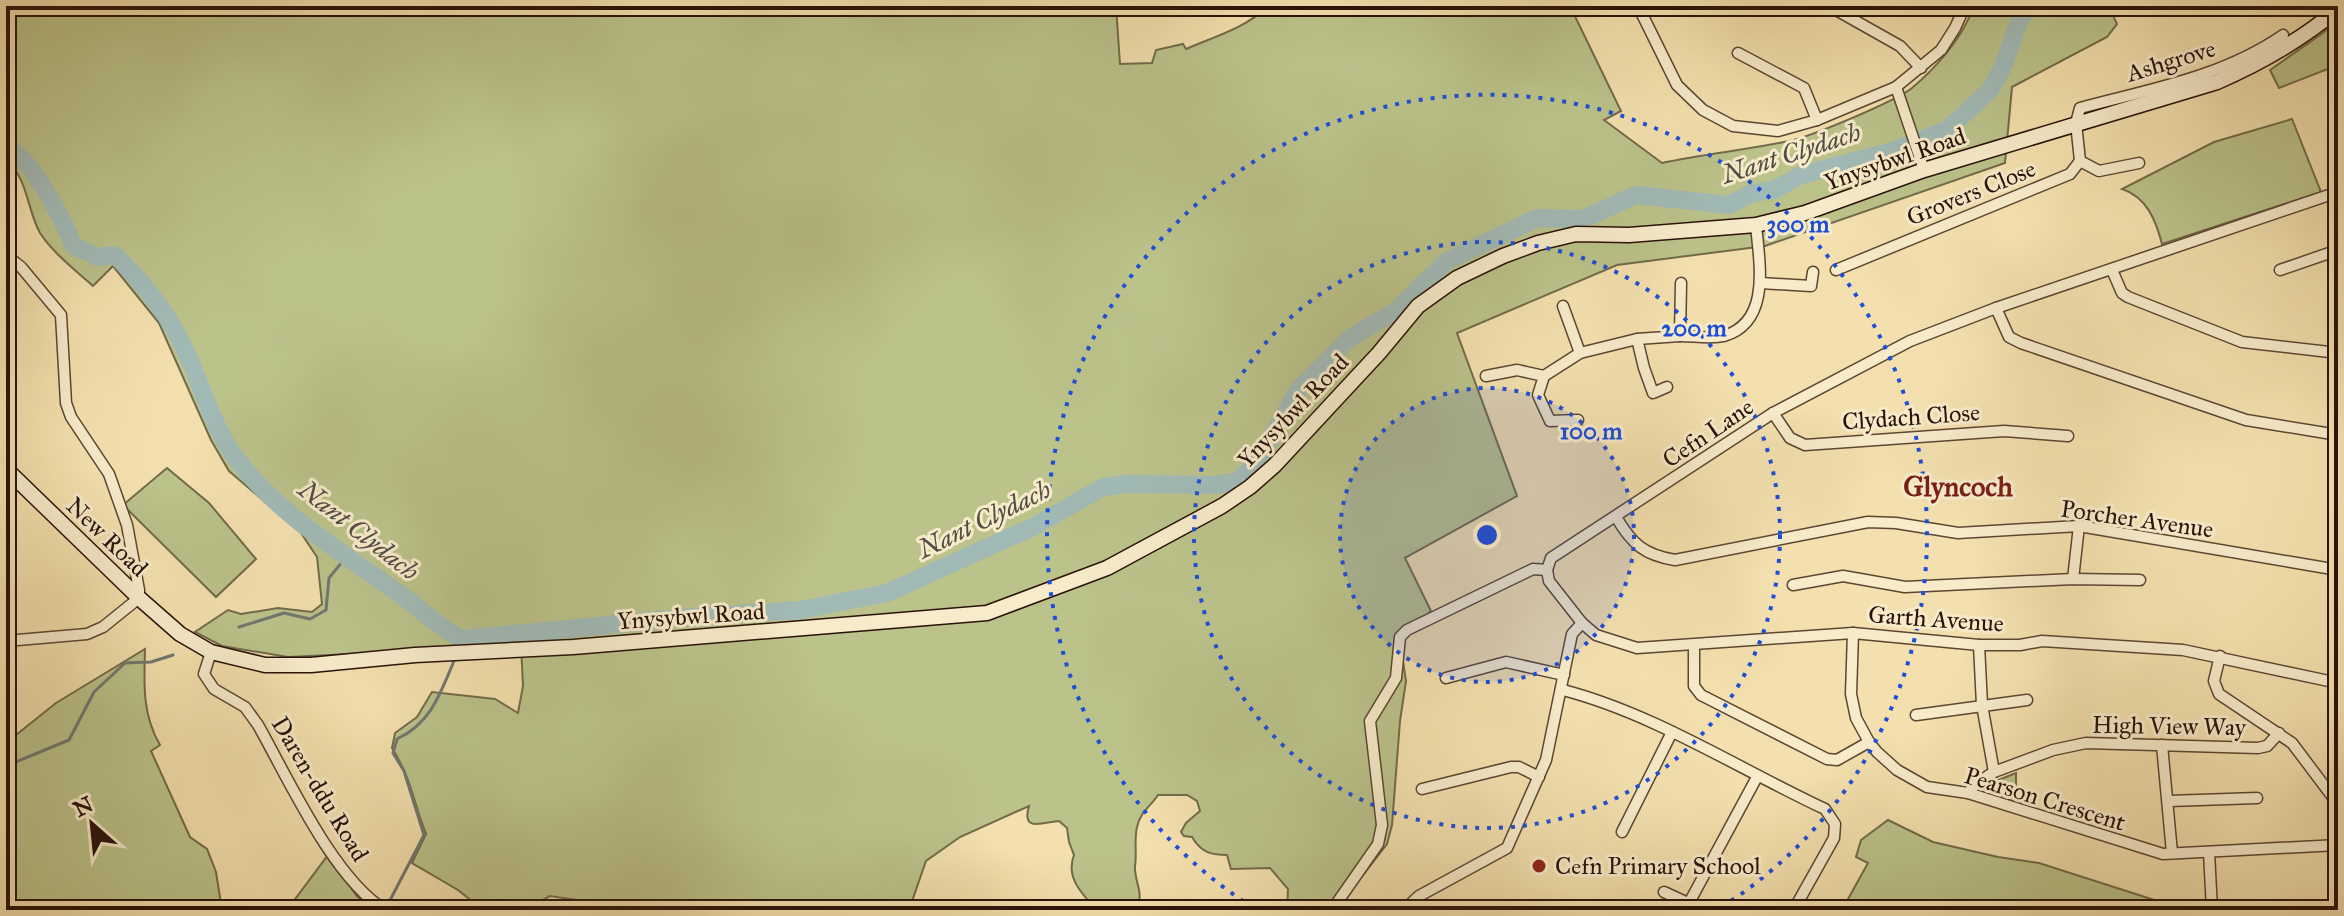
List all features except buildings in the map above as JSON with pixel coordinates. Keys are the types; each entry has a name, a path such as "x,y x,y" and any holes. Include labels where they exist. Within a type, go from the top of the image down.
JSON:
{"main road":[{"name":"Ynysybwl Road","path":"180,634 211,652 265,665 311,665 415,655 684,639 987,613 1107,568 1222,506 1250,487 1275,465 1379,353 1418,306 1457,278 1538,243 1576,234 1629,235 1756,225 1805,213 1924,170 2217,82 2262,63 2338,9"},
{"name":"New Road","path":"6,469 180,634"}],"street":[{"path":"1638,6 1677,85 1703,110 1733,126 1778,131 1817,120 1896,87 1941,50 1965,6"},
{"path":"1829,6 1900,46 1921,68"},
{"name":"Ashgrove","path":"2076,123 2080,108 2212,73 2255,55 2283,35"},
{"path":"1738,53 1804,88 1817,120"},
{"path":"1896,87 1924,170"},
{"path":"2076,123 2080,161 2099,171 2139,163"},
{"name":"Grovers Close","path":"1836,270 2070,174 2080,161"},
{"name":"Cefn Lane","path":"1332,910 1378,844 1382,825 1370,721 1396,678 1400,637 1407,630 1533,569 1547,570 1551,558 1773,413 1910,341 1996,308 2338,192"},
{"path":"1578,420 1550,421 1538,395 1544,376 1580,353 1637,339 1724,336 1740,327 1753,312 1761,283 1756,225"},
{"path":"2280,270 2338,250"},
{"path":"6,255 21,267 61,315 66,403 71,417 109,474 127,525 139,598 103,627 87,634 6,641"},
{"path":"2112,270 2122,293 2128,297 2226,336 2261,345 2338,353"},
{"path":"1761,283 1811,286 1813,272"},
{"path":"1680,336 1685,289"},
{"path":"1996,308 2009,337 2021,343 2246,420 2338,435"},
{"path":"1568,309 1580,353"},
{"path":"1637,339 1653,393 1667,387"},
{"path":"1486,376 1517,370 1544,376"},
{"name":"Clydach Close","path":"1773,413 1790,438 1805,445 2004,431 2068,436"},
{"name":"Porcher Avenue","path":"1616,517 1642,551 1658,558 1675,560 1868,522 1896,523 1958,533 2079,526 2338,570"},
{"path":"2073,579 2079,526"},
{"path":"1404,910 1419,896 1507,848 1539,777 1563,690 1572,634 1582,623 1549,581 1547,570"},
{"path":"1793,585 1843,576 1905,587 2073,579 2140,580"},
{"name":"Garth Avenue","path":"1582,623 1596,635 1637,648 1853,633 1979,645 2020,645 2042,641 2183,650 2338,683"},
{"name":"Pearson Crescent","path":"1853,633 1852,706 1869,742 1897,770 1916,783 1968,793 2151,853 2338,845"},
{"path":"1694,645 1694,686 1701,695 1827,759 1837,760 1869,742"},
{"path":"1979,645 1982,705 1994,772"},
{"name":"Daren-ddu Road","path":"211,652 204,674 214,689 245,707 324,842 360,891 385,910"},
{"path":"2220,656 2214,681 2219,694 2292,743 2338,804"},
{"path":"1446,678 1506,662 1564,675"},
{"path":"1563,690 1594,698 1672,732 1825,809 1835,824 1834,838 1797,904"},
{"path":"1916,715 2027,700"},
{"path":"1622,832 1672,732"},
{"name":"High View Way","path":"1968,793 1994,772 2053,750 2086,743 2258,748 2267,746 2279,733"},
{"path":"2162,745 2172,853"},
{"path":"1422,789 1511,767 1519,767 1539,777"},
{"path":"1689,903 1757,777"},
{"path":"2325,787 2338,780"},
{"path":"2169,801 2257,798"},
{"path":"2209,852 2212,910"},
{"path":"1664,892 1703,910"},
{"path":"2310,910 2338,906"}],"green space":[{"path":"6,6 1116,6 1120,64 1152,63 1156,50 1183,44 1186,49 1240,26 1267,6 1570,6 1621,111 1604,120 1662,163 1800,138 1889,101 1912,88 1940,61 1963,29 1974,6 2109,6 2117,24 2107,37 2012,87 2005,163 1765,246 1617,265 1457,333 1517,496 1405,558 1431,611 1400,641 1406,681 1392,825 1387,844 1336,910 1287,910 1288,889 1270,868 1231,869 1227,855 1206,852 1192,837 1184,836 1181,832 1186,823 1200,811 1197,801 1187,795 1158,795 1143,813 1137,827 1135,872 1140,899 1135,910 1097,910 1074,879 1074,855 1067,828 1059,821 1031,823 1027,814 1029,806 960,837 926,861 909,910 643,910 550,896 524,910 483,910 458,890 412,863 426,834 408,781 392,748 395,733 417,717 432,692 495,699 518,713 523,686 521,646 288,657 222,646 195,632 228,610 241,614 278,608 312,612 322,604 317,557 301,533 229,471 211,440 159,323 113,266 93,286 40,233 19,176 6,160"},
{"path":"2338,19 2338,65 2279,88 2270,70"},
{"path":"2292,119 2321,192 2162,244 2144,204 2122,189 2214,142"},
{"path":"167,468 209,503 256,559 216,597 123,505"},
{"path":"145,649 147,710 160,745 151,751 190,837 207,849 216,872 222,910 6,910 6,743 56,703"},
{"path":"2016,773 2016,802 1991,796 1991,783"},
{"path":"1888,820 1933,842 2039,863 2164,903 2167,910 1842,910 1868,863 1856,857 1861,840"},
{"path":"328,855 357,896 372,910 287,910"}],"waterway":[{"name":"Nant Clydach","path":"6,145 37,177 74,246 97,257 115,255 157,303 182,344 228,447 264,490 306,527 462,639 801,610 887,593 1035,526 1103,487 1127,484 1216,485 1237,481 1257,463 1299,389 1350,338 1397,310 1447,261 1537,218 1583,219 1636,195 1729,205 1752,193 1774,190 1801,175 1890,152 1947,130 1990,90 2028,6"},
{"path":"239,627 284,613 310,619 326,610 329,578 346,557"},
{"path":"458,646 462,639"},
{"path":"6,766 69,740 94,692 125,663 151,662 173,655"},
{"path":"387,906 424,835 404,771 393,753 397,739 418,725 433,706 454,661"}],"place":[{"name":"Cefn Primary School","path":"1539,866"}],"district":[{"name":"Glyncoch","path":"1958,486"}]}
